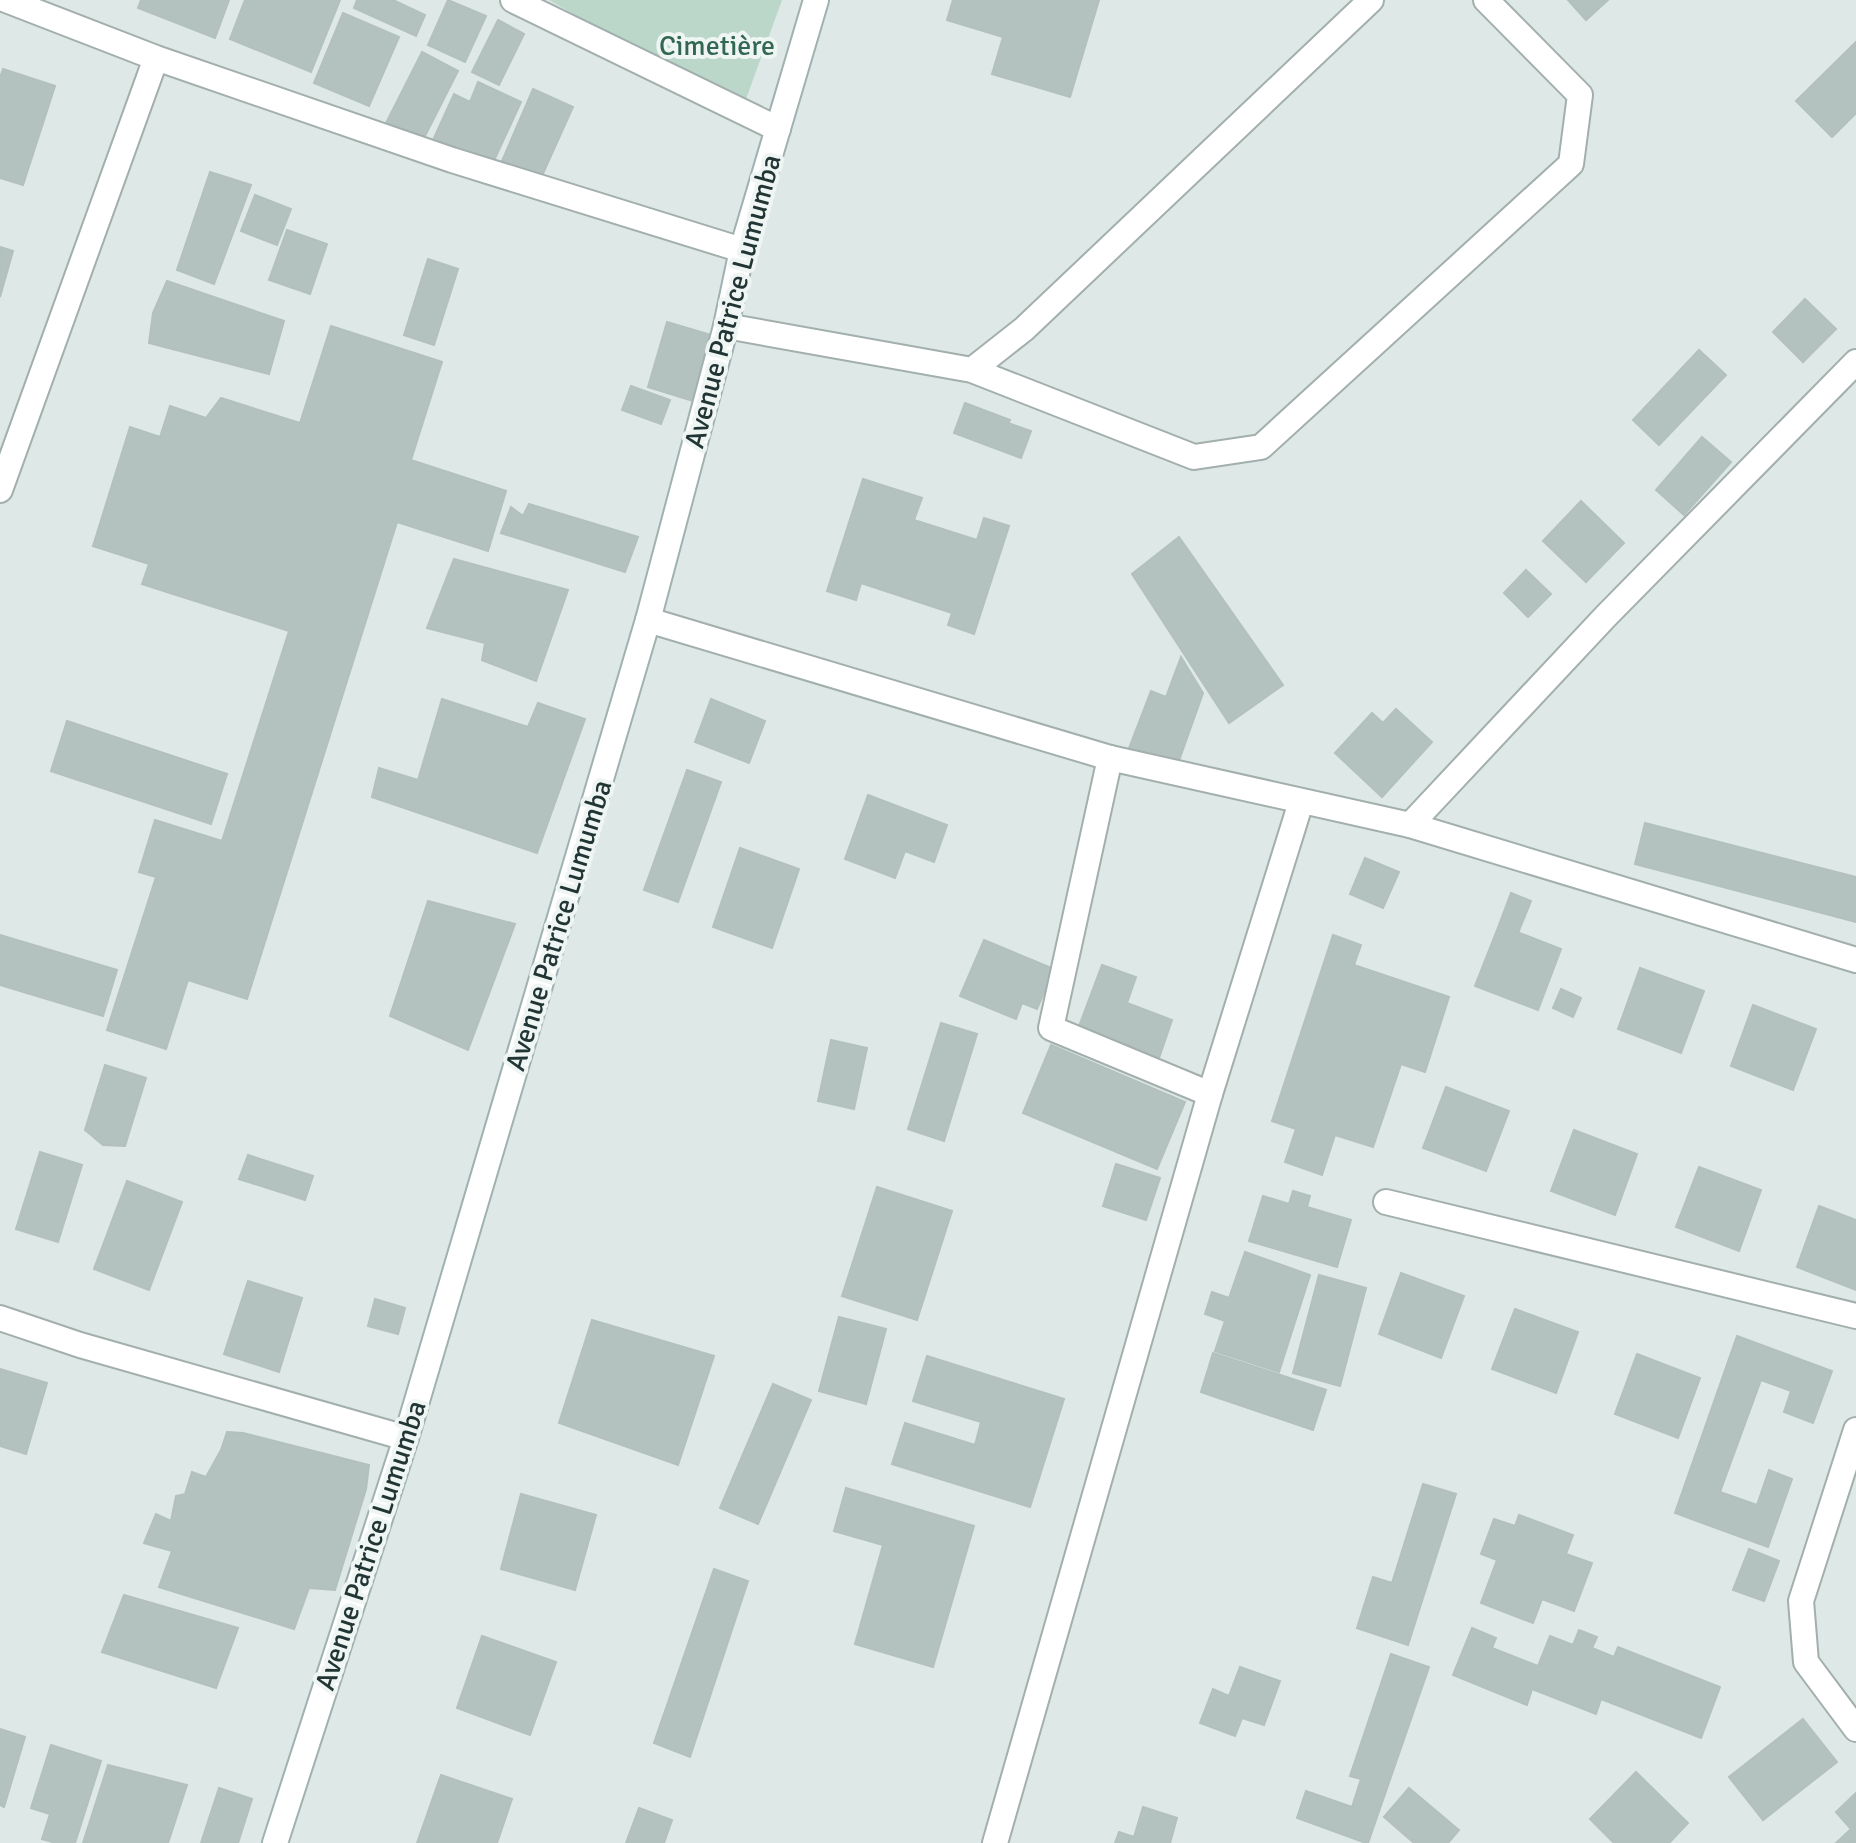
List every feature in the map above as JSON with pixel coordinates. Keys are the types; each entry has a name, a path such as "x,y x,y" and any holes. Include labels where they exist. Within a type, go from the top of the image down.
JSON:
{"street":[{"path":"6,0 156,58 452,160 742,250"},
{"path":"513,0 778,129"},
{"name":"Avenue Patrice Lumumba","path":"275,1843 406,1438 648,620 726,326 742,250 816,0"},
{"path":"972,370 1024,329 1371,0"},
{"path":"726,326 972,370 1194,457 1261,447 1571,164 1580,95 1486,0"},
{"path":"0,490 156,58"},
{"path":"1410,825 1606,616 1856,362"},
{"path":"648,620 1110,758 1410,825 1856,960"},
{"path":"1110,758 1051,1028 1210,1094"},
{"path":"995,1843 1210,1094 1301,802"},
{"path":"1386,1202 1856,1316"},
{"path":"0,1318 80,1345 406,1438"},
{"path":"1856,1430 1801,1601 1806,1662 1856,1729"}],"green space":[{"name":"Cimetière","path":"549,0 782,0 742,110"}],"building":[{"path":"141,0 229,0 215,38 138,8"},
{"path":"245,0 340,0 311,72 230,39"},
{"path":"357,0 393,0 425,15 416,36 354,8"},
{"path":"448,0 486,16 465,62 428,45"},
{"path":"953,0 1099,0 1070,97 992,74 1003,37 947,20"},
{"path":"1568,0 1608,0 1586,20"},
{"path":"343,13 399,37 369,106 314,83"},
{"path":"498,20 524,34 499,85 472,72"},
{"path":"1856,42 1856,113 1832,137 1796,101"},
{"path":"422,52 458,71 422,142 386,123"},
{"path":"3,69 55,86 23,185 0,178 0,78"},
{"path":"478,82 521,102 492,165 434,138 454,94 470,102"},
{"path":"533,89 573,107 541,178 502,161"},
{"path":"210,172 251,185 214,284 177,270"},
{"path":"255,195 291,209 277,245 241,231"},
{"path":"287,230 327,244 310,294 269,280"},
{"path":"0,247 13,251 0,297"},
{"path":"428,259 458,269 434,345 404,335"},
{"path":"167,281 284,321 269,374 149,343 153,313"},
{"path":"1805,299 1836,329 1803,362 1773,332"},
{"path":"667,322 711,335 693,401 648,387"},
{"path":"331,326 442,362 411,460 506,491 488,551 397,522 247,999 188,980 166,1049 107,1030 156,877 139,872 155,820 222,841 289,631 142,584 149,564 93,546 130,427 160,437 170,406 206,418 221,398 300,423"},
{"path":"1699,350 1726,375 1659,445 1633,420"},
{"path":"631,386 670,400 661,424 622,410"},
{"path":"965,403 1031,431 1021,458 954,433"},
{"path":"1702,437 1731,462 1684,515 1656,490"},
{"path":"863,479 922,498 914,520 977,540 984,518 1009,526 974,634 948,625 952,613 861,583 856,600 827,591"},
{"path":"1581,501 1624,543 1586,582 1543,541"},
{"path":"529,504 638,537 625,572 501,533 511,507 523,516"},
{"path":"1179,537 1283,685 1229,723 1132,574"},
{"path":"454,559 568,590 536,681 482,660 485,643 427,628"},
{"path":"1526,570 1551,594 1528,617 1504,593"},
{"path":"1181,657 1203,693 1176,769 1128,751 1151,691 1166,697"},
{"path":"442,699 528,727 538,703 585,719 537,853 372,797 379,768 418,780"},
{"path":"711,699 765,721 749,763 695,742"},
{"path":"1396,709 1432,742 1382,797 1335,753 1372,713 1383,723"},
{"path":"67,721 227,774 211,824 51,771"},
{"path":"687,770 721,782 678,902 644,890"},
{"path":"868,795 947,825 934,862 905,851 895,878 845,859"},
{"path":"1645,823 1856,877 1856,922 1635,864"},
{"path":"740,848 799,869 772,948 713,927"},
{"path":"1365,858 1399,872 1383,908 1350,894"},
{"path":"1511,893 1531,901 1518,933 1499,925"},
{"path":"428,901 515,924 468,1050 390,1016"},
{"path":"1499,925 1561,949 1538,1010 1475,986"},
{"path":"0,935 117,970 103,1016 0,985"},
{"path":"1333,935 1361,945 1354,965 1449,997 1425,1072 1401,1064 1373,1147 1335,1135 1322,1175 1285,1162 1296,1129 1272,1121"},
{"path":"984,940 1054,969 1037,1009 1022,1003 1016,1019 960,996"},
{"path":"1102,965 1136,977 1127,1003 1172,1020 1159,1058 1078,1029"},
{"path":"1640,968 1704,991 1681,1053 1618,1029"},
{"path":"1561,989 1581,998 1573,1017 1553,1008"},
{"path":"1753,1005 1816,1029 1793,1090 1731,1066"},
{"path":"941,1023 977,1034 944,1141 908,1129"},
{"path":"831,1040 867,1048 854,1109 818,1101"},
{"path":"1051,1045 1185,1102 1157,1169 1023,1113"},
{"path":"105,1065 146,1078 125,1146 103,1145 85,1130"},
{"path":"1446,1087 1509,1111 1486,1171 1423,1148"},
{"path":"1574,1130 1637,1154 1615,1215 1551,1191"},
{"path":"40,1152 82,1165 58,1242 16,1229"},
{"path":"248,1155 313,1176 305,1200 239,1179"},
{"path":"1116,1164 1160,1178 1146,1220 1103,1206"},
{"path":"1699,1167 1761,1190 1739,1251 1676,1227"},
{"path":"127,1181 182,1202 149,1290 94,1269"},
{"path":"877,1187 952,1211 917,1320 842,1296"},
{"path":"1293,1191 1310,1196 1307,1207 1351,1220 1337,1267 1249,1241 1263,1196 1289,1204"},
{"path":"1819,1206 1856,1220 1856,1290 1797,1267"},
{"path":"1245,1252 1310,1275 1279,1372 1215,1351 1225,1321 1205,1314 1212,1292 1229,1298"},
{"path":"1401,1273 1464,1296 1441,1358 1379,1334"},
{"path":"1319,1275 1366,1288 1340,1386 1293,1373"},
{"path":"248,1281 302,1298 279,1372 224,1354"},
{"path":"375,1299 405,1308 398,1334 368,1326"},
{"path":"1515,1309 1578,1332 1556,1393 1492,1369"},
{"path":"839,1317 886,1329 866,1404 819,1391"},
{"path":"592,1320 714,1356 678,1465 559,1423"},
{"path":"1737,1336 1832,1371 1813,1423 1784,1412 1791,1391 1761,1380 1720,1492 1757,1505 1769,1470 1792,1479 1768,1547 1675,1513"},
{"path":"1213,1353 1326,1390 1313,1430 1201,1392"},
{"path":"1637,1354 1700,1378 1678,1438 1615,1414"},
{"path":"927,1356 1064,1399 1030,1507 892,1464 905,1423 975,1445 981,1422 913,1401"},
{"path":"0,1369 47,1383 26,1454 0,1446"},
{"path":"773,1384 811,1400 758,1524 720,1508"},
{"path":"227,1432 243,1433 369,1465 366,1489 335,1590 309,1588 294,1629 159,1587 172,1551 144,1543 156,1514 171,1521 176,1496 185,1494 192,1472 206,1477"},
{"path":"1423,1484 1456,1494 1408,1645 1357,1628 1373,1577 1392,1583"},
{"path":"846,1488 974,1526 933,1667 855,1644 883,1545 834,1531"},
{"path":"521,1494 596,1515 575,1590 501,1569"},
{"path":"1519,1515 1573,1535 1566,1554 1592,1563 1574,1611 1542,1599 1533,1623 1481,1603 1497,1560 1481,1554 1494,1519 1515,1526"},
{"path":"1749,1549 1779,1561 1764,1601 1733,1590"},
{"path":"714,1569 748,1581 690,1757 654,1743"},
{"path":"124,1595 238,1628 216,1688 102,1652"},
{"path":"1472,1628 1496,1638 1492,1648 1538,1666 1550,1636 1573,1645 1579,1630 1597,1637 1592,1648 1614,1657 1618,1647 1720,1687 1701,1738 1601,1699 1596,1714 1532,1689 1527,1705 1453,1675"},
{"path":"482,1636 556,1662 530,1735 457,1708"},
{"path":"1391,1654 1429,1667 1366,1843 1297,1818 1306,1791 1352,1807 1361,1779 1350,1776"},
{"path":"1240,1667 1280,1681 1264,1725 1242,1718 1235,1736 1200,1723 1213,1689 1229,1696"},
{"path":"1803,1719 1837,1762 1763,1820 1729,1777"},
{"path":"0,1729 25,1737 4,1807 0,1805"},
{"path":"51,1745 101,1761 75,1843 42,1839 50,1814 31,1808"},
{"path":"108,1765 187,1785 168,1843 83,1843"},
{"path":"1636,1772 1688,1823 1669,1843 1614,1843 1590,1819"},
{"path":"441,1775 512,1799 497,1843 417,1843"},
{"path":"219,1788 252,1799 238,1843 201,1843"},
{"path":"1409,1788 1459,1830 1448,1843 1414,1843 1384,1817"},
{"path":"1856,1793 1856,1843 1836,1843 1851,1829 1836,1812"},
{"path":"1143,1807 1177,1818 1170,1843 1115,1843 1119,1832 1134,1837"},
{"path":"639,1808 672,1820 664,1843 626,1843"}]}
